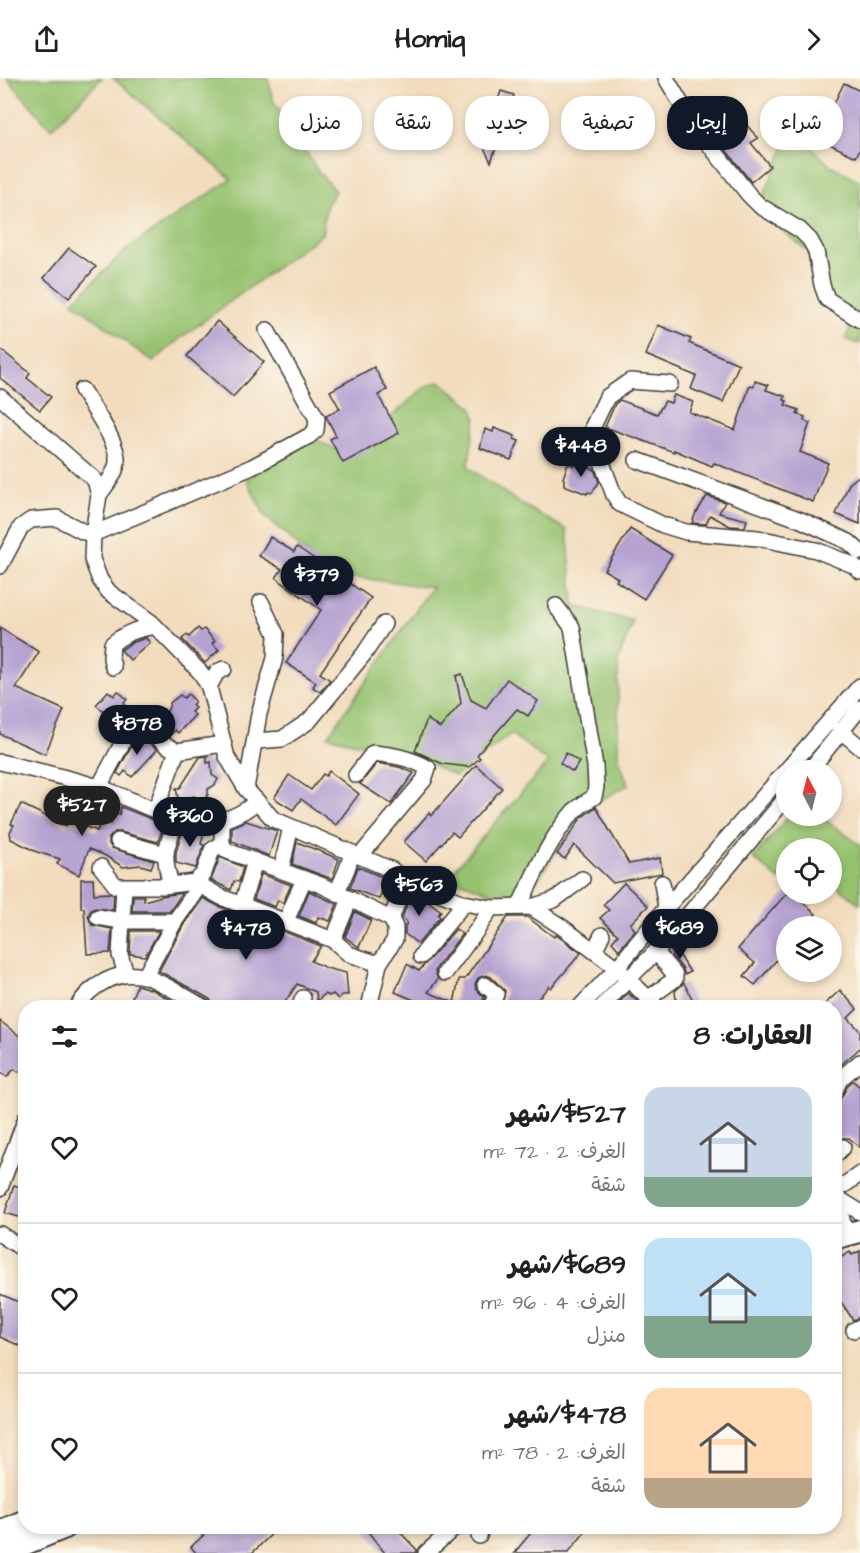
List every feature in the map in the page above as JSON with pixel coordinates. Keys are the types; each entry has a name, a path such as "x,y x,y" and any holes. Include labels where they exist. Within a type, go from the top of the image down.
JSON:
{"highway":[{"path":"0,1532 18,1524"},
{"path":"1,1553 48,1534"}],"street":[{"path":"666,78 693,124 749,195 760,206 800,230 810,240 816,251 827,299 860,320"},
{"path":"0,566 21,527 31,520 57,518 84,532 93,534 252,467 309,436 315,430 317,419 267,330"},
{"path":"670,384 630,381 607,397 593,426 593,435 614,495 620,504 663,525 686,532 758,538 807,548 835,557 860,571"},
{"path":"82,390 117,450 117,463 113,474 99,495"},
{"path":"0,396 95,480 99,495 92,559 100,580 109,592 155,626 201,673 209,687 227,757 246,789 273,819 464,903 497,908 525,907 554,900 582,879"},
{"path":"637,460 801,520 849,542 860,552"},
{"path":"246,789 259,714 275,658 276,634 261,602"},
{"path":"525,907 538,866 554,839 576,810 594,797 596,788 596,766 572,627 556,606"},
{"path":"256,741 282,739 309,721 364,654 384,624"},
{"path":"113,667 112,644 125,634 155,626"},
{"path":"209,687 217,672 224,669"},
{"path":"606,1000 666,908 860,686"},
{"path":"817,760 860,708"},
{"path":"148,729 166,745 177,751 223,744"},
{"path":"840,730 860,747"},
{"path":"99,787 124,740"},
{"path":"156,809 177,751"},
{"path":"333,940 348,869 356,854 424,780 428,768 413,760 373,753 356,776"},
{"path":"0,762 99,787 177,818 199,822 222,820 245,813 257,801"},
{"path":"589,1000 622,973 656,952 776,810"},
{"path":"171,884 165,864 165,854 177,818"},
{"path":"222,820 222,844 227,850 304,879 391,919 395,927 395,939 379,964 371,1000"},
{"path":"280,870 291,827"},
{"path":"118,841 165,854"},
{"path":"145,976 204,873 212,850 222,844"},
{"path":"242,905 255,861"},
{"path":"101,867 116,886 198,884 221,897 333,940 349,954 379,964"},
{"path":"391,919 399,898 401,877"},
{"path":"286,921 304,879"},
{"path":"662,883 666,908"},
{"path":"124,887 120,955 126,974"},
{"path":"422,956 464,903"},
{"path":"525,907 594,951 651,1000"},
{"path":"452,972 497,908"},
{"path":"98,917 122,921 175,921"},
{"path":"594,951 602,935"},
{"path":"656,952 675,975 675,979 657,1000"},
{"path":"81,1000 103,982 126,974 145,976 188,1000"},
{"path":"485,985 496,993 494,1000"},
{"path":"842,1077 860,1062"},
{"path":"0,1188 18,1140"},
{"path":"842,1189 860,1174"},
{"path":"842,1201 860,1212"},
{"path":"842,1218 846,1235"},
{"path":"0,1234 18,1246"},
{"path":"426,1553 447,1534"}],"green space":[{"path":"7,78 102,78 51,129"},
{"path":"113,78 268,78 273,100 279,109 279,150 305,150 335,191 326,206 322,234 178,340 153,362 73,302 127,249 231,179"},
{"path":"783,150 814,150 827,163 860,181 860,344 845,339 853,321 819,301 808,251 757,211"},
{"path":"440,381 472,407 476,418 468,467 518,502 567,530 574,606 633,621 618,661 618,755 628,785 583,810 526,898 518,903 448,877 548,762 511,734 456,776 414,757 328,736 432,587 343,576 321,566 265,516 246,479 312,437 347,456 425,387"},
{"path":"780,826 834,826 860,845 860,904 842,890 842,838 776,838 776,877 753,858"}],"building":[{"path":"844,83 860,91 860,149 856,157 842,150 843,96 838,96"},
{"path":"501,91 514,95 514,96 499,96"},
{"path":"748,127 758,138 751,143 770,166 751,182 726,150 748,150"},
{"path":"485,150 495,150 491,162"},
{"path":"69,248 96,267 69,298 44,278"},
{"path":"217,321 264,362 233,397 187,356"},
{"path":"658,325 691,339 689,343 739,364 723,402 691,389 696,376 646,355"},
{"path":"0,349 30,373 27,378 51,397 40,410 0,378"},
{"path":"374,367 387,390 378,395 399,433 343,463 330,439 336,436 326,416 340,409 330,391"},
{"path":"755,381 768,385 766,390 785,396 784,400 787,401 785,405 799,410 797,414 805,417 804,421 810,423 800,452 828,463 813,502 714,463 712,466 674,450 674,452 605,427 615,404 620,400 657,414 665,401 671,403 674,395 693,402 689,412 735,430 750,385 754,386"},
{"path":"494,428 515,436 514,439 519,441 511,460 480,448 485,429 493,432"},
{"path":"577,462 594,469 599,482 592,493 587,494 564,485 563,478 568,464 575,466"},
{"path":"860,475 860,524 836,514 849,484"},
{"path":"707,496 725,502 719,513 747,520 745,527 730,526 710,515 706,524 692,523 696,512"},
{"path":"630,529 672,555 644,599 616,581 618,578 604,570"},
{"path":"270,537 294,552 297,547 371,598 320,673 330,680 320,692 313,687 316,682 286,663 321,610 276,578 282,569 259,556"},
{"path":"0,628 39,652 16,688 64,710 45,754 0,734"},
{"path":"198,628 201,631 204,629 215,641 212,643 219,650 205,663 182,639 187,635 189,637"},
{"path":"146,638 150,643 130,660 121,650 131,643"},
{"path":"462,674 471,700 486,708 507,679 538,701 528,716 517,709 477,755 480,758 469,767 443,764 415,751 427,719 440,728 461,703 456,676"},
{"path":"108,691 114,696 118,691 127,699 124,703 126,706 118,715 113,710 109,715 96,705"},
{"path":"188,694 195,701 192,705 195,708 191,712 195,715 178,733 175,730 170,736 155,723 159,716 168,710 170,703 180,695 184,698"},
{"path":"140,734 157,750 132,777 125,771 121,776 117,773"},
{"path":"566,753 579,762 573,772 560,763"},
{"path":"207,756 207,763 211,762 212,775 218,779 215,785 208,789 208,795 204,799 199,800 194,796 178,798 176,788 180,788 200,757"},
{"path":"377,763 399,767 414,773 391,804 360,784"},
{"path":"476,765 502,788 458,837 452,832 426,861 404,842 429,813 431,816"},
{"path":"329,771 359,794 336,825 301,799 293,810 274,798 289,775 311,790 323,774 326,776"},
{"path":"21,804 66,826 69,822 71,824 74,822 97,831 102,820 111,824 115,814 119,815 121,807 164,824 158,842 120,832 115,832 109,838 112,848 154,861 151,868 141,865 123,867 89,849 79,875 57,864 60,859 37,852 11,839 10,832 14,825 11,824"},
{"path":"596,807 629,864 660,858 662,873 613,883 574,845 565,859 557,854 581,818"},
{"path":"246,821 277,831 269,856 232,841 232,827"},
{"path":"183,830 204,832 201,844 204,845 196,868 176,863 176,852"},
{"path":"297,842 339,859 332,879 292,864"},
{"path":"220,857 243,867 239,882 234,881 231,890 211,880"},
{"path":"358,867 387,879 379,899 350,888"},
{"path":"261,874 291,885 283,903 278,900 275,907 254,899"},
{"path":"81,879 93,879 94,894 114,895 113,910 95,908 88,916 92,925 112,929 110,953 87,954 84,908 81,908"},
{"path":"624,883 648,906 630,924 635,930 619,950 612,942 618,935 600,918 609,910 603,905"},
{"path":"309,891 337,904 330,921 318,917 316,923 299,916"},
{"path":"409,891 420,895 441,911 438,915 440,917 418,944 405,934 407,923 402,918"},
{"path":"182,893 170,911 132,911 133,896 144,896 144,901"},
{"path":"203,898 321,946 311,961 346,973 348,995 342,995 338,999 333,994 329,996 325,994 317,1000 316,992 297,984 286,1000 211,1000 159,971 183,926"},
{"path":"777,904 805,904 816,914 814,916 776,916 776,961 755,985 744,976 755,963 738,949"},
{"path":"355,912 371,920 359,947 345,937"},
{"path":"508,917 527,917 581,953 551,988 549,986 537,1000 503,1000 505,991 486,975 478,978 475,984 476,989 484,997 483,1000 455,1000 459,979 465,979"},
{"path":"456,929 462,934 437,967 435,972 438,979 428,992 447,1000 414,1000 395,992 407,964 419,971"},
{"path":"131,931 159,931 145,956 130,954"},
{"path":"674,946 690,972 685,975 672,956 671,949"},
{"path":"684,983 693,1000 676,1000 675,991"},
{"path":"137,985 153,990 171,1000 131,1000"},
{"path":"840,990 857,1009 848,1018 860,1031 860,1048 842,1064 842,1000 829,1000"},
{"path":"628,993 636,1000 621,1000"},
{"path":"0,1021 18,1035 18,1071 14,1069 7,1077 0,1072"},
{"path":"853,1081 860,1087 860,1148 849,1138 842,1138 842,1096"},
{"path":"14,1185 18,1186 18,1217 5,1213"},
{"path":"860,1251 860,1317 853,1320 842,1303 842,1257 850,1252 852,1255"},
{"path":"0,1294 18,1302 18,1345 0,1337"},
{"path":"205,1534 272,1534 252,1553 196,1553 191,1547"},
{"path":"370,1534 402,1534 417,1550 416,1553 385,1553"},
{"path":"530,1534 583,1534 568,1553 514,1553"}]}
